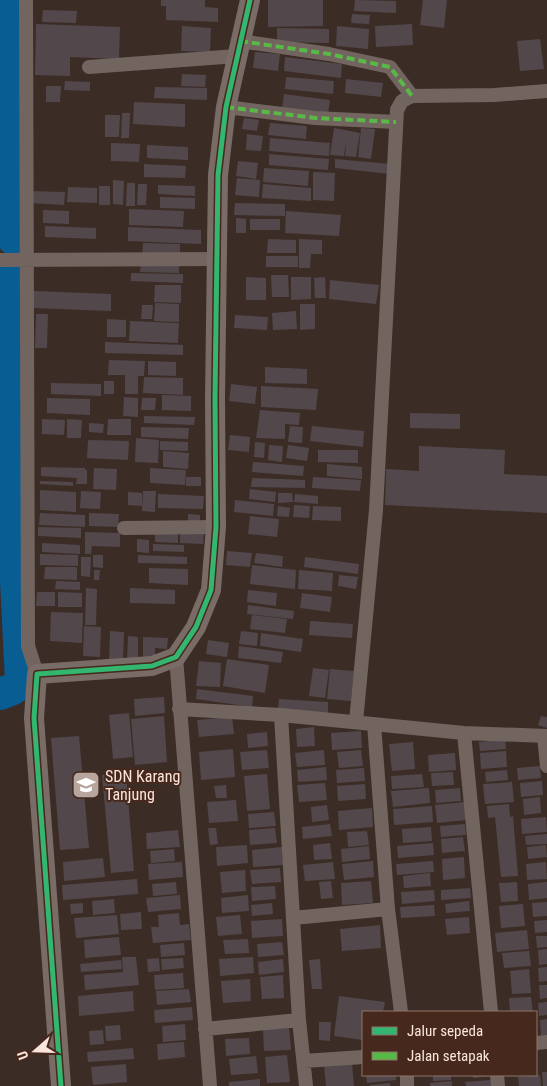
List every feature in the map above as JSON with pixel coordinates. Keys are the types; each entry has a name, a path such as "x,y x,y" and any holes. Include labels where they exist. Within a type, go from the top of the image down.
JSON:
{"street":[{"path":"26,0 28,646 37,674 34,718 61,1086"},
{"path":"37,674 152,666 176,657 196,627 211,590 216,527 215,398 218,174 226,107 250,0"},
{"path":"89,67 238,49 329,54 390,67 412,96"},
{"path":"356,722 376,510 397,110 402,101 412,96 494,95 547,91"},
{"path":"226,107 315,118 396,122"},
{"path":"0,260 217,259"},
{"path":"124,528 216,527"},
{"path":"176,657 210,1086"},
{"path":"179,709 282,715 464,732 545,736 547,766"},
{"path":"282,715 299,1020 306,1086"},
{"path":"374,724 388,909 401,1011"},
{"path":"464,732 491,1011"},
{"path":"293,918 388,909"},
{"path":"205,1028 299,1020"},
{"path":"304,1061 362,1057"}],"building":[{"path":"161,0 205,0 205,7 218,8 218,22 166,20 166,6 161,6"},
{"path":"268,0 323,0 323,26 268,27"},
{"path":"355,0 396,1 396,13 354,11"},
{"path":"423,0 447,0 444,28 420,25"},
{"path":"43,10 77,11 76,23 42,22"},
{"path":"352,14 370,15 369,24 351,23"},
{"path":"36,24 120,27 119,59 70,57 70,76 35,75"},
{"path":"412,24 413,45 376,47 375,26"},
{"path":"182,26 211,28 210,52 181,51"},
{"path":"337,26 369,29 368,49 336,46"},
{"path":"277,28 329,29 329,43 277,42"},
{"path":"540,39 544,69 520,71 517,41"},
{"path":"255,52 280,54 278,71 253,68"},
{"path":"285,57 342,64 341,78 284,71"},
{"path":"182,74 206,75 205,87 181,86"},
{"path":"286,77 334,81 333,94 285,89"},
{"path":"346,79 383,83 381,97 345,93"},
{"path":"65,81 90,82 90,91 64,90"},
{"path":"46,86 61,86 60,102 46,102"},
{"path":"155,87 207,88 207,100 154,98"},
{"path":"284,94 330,100 328,114 282,109"},
{"path":"134,102 185,104 185,127 133,124"},
{"path":"122,113 130,113 129,138 121,138"},
{"path":"105,115 120,115 119,137 105,137"},
{"path":"244,118 259,120 257,131 242,129"},
{"path":"270,123 307,126 306,139 268,135"},
{"path":"334,128 360,133 356,157 345,156 346,142 344,156 330,155"},
{"path":"361,128 375,129 371,159 358,157"},
{"path":"247,134 263,136 261,151 246,150"},
{"path":"270,138 330,143 329,156 269,151"},
{"path":"111,143 140,144 139,162 111,161"},
{"path":"147,145 188,147 188,160 147,158"},
{"path":"269,154 329,159 328,170 269,165"},
{"path":"335,159 391,164 390,174 335,168"},
{"path":"238,161 258,163 256,179 236,176"},
{"path":"144,164 186,166 185,178 144,177"},
{"path":"264,168 309,171 308,186 263,182"},
{"path":"313,172 335,173 334,201 313,200"},
{"path":"237,178 260,180 259,197 235,195"},
{"path":"113,180 124,181 123,205 113,204"},
{"path":"127,183 135,183 135,206 126,206"},
{"path":"138,184 147,184 146,205 137,205"},
{"path":"263,184 311,188 311,201 262,198"},
{"path":"158,185 195,186 195,196 158,194"},
{"path":"99,186 110,186 110,205 99,205"},
{"path":"68,187 97,188 97,203 67,202"},
{"path":"29,191 65,192 64,205 29,203"},
{"path":"160,197 195,198 195,209 160,208"},
{"path":"235,203 285,204 285,216 234,215"},
{"path":"129,209 184,211 183,227 129,225"},
{"path":"43,210 69,211 69,224 43,223"},
{"path":"286,211 341,215 339,236 285,233"},
{"path":"236,218 246,219 246,233 236,233"},
{"path":"250,219 280,219 280,230 250,230"},
{"path":"45,226 96,228 96,239 45,237"},
{"path":"128,227 201,230 201,244 128,241"},
{"path":"268,239 296,240 296,253 267,253"},
{"path":"299,239 322,240 322,254 311,254 310,268 299,268"},
{"path":"143,243 180,244 180,258 142,256"},
{"path":"266,256 298,256 298,267 266,267"},
{"path":"141,261 179,262 179,273 140,272"},
{"path":"131,273 183,274 183,283 131,281"},
{"path":"271,275 288,275 289,297 272,297"},
{"path":"246,277 266,278 266,300 246,300"},
{"path":"291,277 311,277 311,299 291,300"},
{"path":"325,277 326,298 315,298 314,278"},
{"path":"330,280 379,285 376,304 329,299"},
{"path":"155,285 181,285 181,303 154,302"},
{"path":"34,291 111,294 111,311 33,308"},
{"path":"155,303 179,304 179,322 154,321"},
{"path":"300,304 315,304 315,329 300,330"},
{"path":"142,305 153,305 152,319 141,319"},
{"path":"296,311 297,329 273,330 272,313"},
{"path":"36,314 48,314 47,348 35,348"},
{"path":"235,315 268,317 267,330 234,328"},
{"path":"107,319 126,320 126,337 107,337"},
{"path":"130,321 179,323 178,343 129,341"},
{"path":"105,342 183,345 183,355 105,353"},
{"path":"109,360 145,361 144,376 138,376 138,394 125,394 125,375 108,375"},
{"path":"148,361 176,362 176,376 148,375"},
{"path":"265,367 307,369 307,384 265,383"},
{"path":"144,377 183,378 183,395 143,393"},
{"path":"104,381 114,381 114,394 104,394"},
{"path":"51,383 101,384 101,396 51,394"},
{"path":"231,384 257,387 255,404 229,401"},
{"path":"261,386 318,389 316,410 261,407"},
{"path":"162,395 191,396 191,411 162,410"},
{"path":"124,397 138,398 138,417 123,416"},
{"path":"47,398 90,399 90,415 47,413"},
{"path":"142,398 156,398 155,410 141,410"},
{"path":"260,410 300,413 299,425 285,424 285,439 256,438"},
{"path":"410,413 460,414 460,429 410,428"},
{"path":"144,416 195,417 194,425 144,423"},
{"path":"42,419 65,420 64,435 42,434"},
{"path":"67,419 82,420 81,438 67,438"},
{"path":"108,419 131,419 131,435 107,435"},
{"path":"89,423 104,424 103,433 89,432"},
{"path":"290,426 303,427 302,443 288,442"},
{"path":"312,426 364,431 363,447 310,441"},
{"path":"141,427 189,428 188,439 141,437"},
{"path":"230,435 250,437 249,452 228,450"},
{"path":"136,438 159,440 158,463 135,462"},
{"path":"88,440 129,441 128,460 87,458"},
{"path":"160,441 188,442 188,451 160,450"},
{"path":"255,442 265,443 264,458 254,457"},
{"path":"269,445 283,446 282,462 268,460"},
{"path":"288,445 309,448 307,461 286,458"},
{"path":"419,446 505,450 504,474 547,476 547,513 385,505 386,469 419,471"},
{"path":"318,450 358,450 358,463 318,462"},
{"path":"163,451 189,453 188,469 163,467"},
{"path":"253,462 304,466 303,476 252,472"},
{"path":"327,464 362,467 362,479 327,476"},
{"path":"41,467 85,468 87,470 87,484 76,484 77,478 41,476"},
{"path":"94,468 117,469 116,490 93,489"},
{"path":"150,468 186,470 185,485 150,483"},
{"path":"186,477 201,477 201,486 186,486"},
{"path":"313,477 361,480 360,491 312,488"},
{"path":"252,478 305,480 305,488 251,487"},
{"path":"40,481 73,482 73,486 40,484"},
{"path":"250,489 276,492 275,502 249,499"},
{"path":"40,490 76,492 76,512 40,510"},
{"path":"81,491 101,492 100,509 80,508"},
{"path":"143,491 156,491 155,512 142,511"},
{"path":"128,492 142,493 142,506 128,505"},
{"path":"278,493 292,493 293,502 278,503"},
{"path":"158,494 204,496 203,509 158,508"},
{"path":"295,494 318,496 318,504 294,502"},
{"path":"235,500 274,504 273,516 234,512"},
{"path":"294,505 310,506 309,518 293,517"},
{"path":"278,506 290,508 289,517 277,516"},
{"path":"313,506 341,507 341,521 312,520"},
{"path":"40,513 85,515 85,527 39,525"},
{"path":"89,513 119,514 118,527 89,526"},
{"path":"188,514 200,515 200,526 188,526"},
{"path":"250,516 279,519 277,537 248,534"},
{"path":"38,527 81,528 81,538 38,536"},
{"path":"85,532 120,533 120,547 92,546 91,554 85,554"},
{"path":"180,532 204,533 203,544 180,543"},
{"path":"155,533 178,534 178,543 155,542"},
{"path":"137,539 149,540 149,553 137,552"},
{"path":"42,543 80,545 80,554 42,552"},
{"path":"153,544 184,545 184,552 153,551"},
{"path":"227,551 252,553 250,567 226,565"},
{"path":"256,553 283,556 282,567 254,563"},
{"path":"40,554 78,555 78,566 40,565"},
{"path":"93,555 103,555 103,568 93,567"},
{"path":"138,555 187,557 187,564 138,563"},
{"path":"81,557 91,557 90,577 81,576"},
{"path":"305,557 359,564 358,574 304,567"},
{"path":"252,565 296,570 295,589 250,584"},
{"path":"45,567 75,567 77,568 77,580 44,579"},
{"path":"149,568 188,569 188,585 149,583"},
{"path":"94,570 100,570 99,580 94,580"},
{"path":"299,570 333,573 332,591 298,589"},
{"path":"339,575 358,577 356,589 338,586"},
{"path":"56,581 80,582 80,590 55,589"},
{"path":"86,588 97,589 96,625 85,625"},
{"path":"130,588 175,590 175,604 130,603"},
{"path":"248,590 277,593 276,606 247,602"},
{"path":"37,592 55,592 55,606 36,606"},
{"path":"58,592 82,593 82,607 58,607"},
{"path":"302,593 332,597 330,612 300,608"},
{"path":"248,605 294,611 293,619 247,614"},
{"path":"51,612 83,613 82,643 50,641"},
{"path":"252,615 287,619 285,633 250,629"},
{"path":"310,621 353,624 352,638 309,635"},
{"path":"84,626 101,627 100,657 83,656"},
{"path":"110,631 124,632 123,661 109,660"},
{"path":"241,631 258,633 257,646 239,644"},
{"path":"261,633 303,639 301,652 260,646"},
{"path":"128,636 138,637 138,662 127,662"},
{"path":"143,637 168,638 167,649 155,648 155,657 143,657"},
{"path":"208,640 229,643 227,657 206,654"},
{"path":"239,646 283,652 281,663 238,658"},
{"path":"227,659 269,665 265,693 223,686"},
{"path":"199,661 221,663 220,687 196,686"},
{"path":"313,668 329,670 325,698 309,696"},
{"path":"330,669 354,671 351,701 327,699"},
{"path":"197,689 253,696 252,707 196,699"},
{"path":"164,697 165,713 135,716 134,699"},
{"path":"279,699 328,702 328,713 278,709"},
{"path":"129,713 133,757 113,759 109,715"},
{"path":"164,716 167,762 135,765 131,719"},
{"path":"541,716 547,717 547,728 538,725"},
{"path":"232,717 234,734 199,737 197,720"},
{"path":"314,727 315,746 297,747 296,729"},
{"path":"361,731 362,748 332,750 331,733"},
{"path":"267,732 268,746 248,748 247,734"},
{"path":"79,736 89,848 60,850 51,738"},
{"path":"505,739 506,749 480,751 479,742"},
{"path":"413,742 415,769 392,771 389,744"},
{"path":"233,749 235,777 201,780 199,752"},
{"path":"267,750 269,768 242,770 240,752"},
{"path":"324,750 325,765 297,767 295,753"},
{"path":"361,750 363,766 339,768 337,752"},
{"path":"506,751 507,767 481,769 480,753"},
{"path":"455,753 456,770 429,772 428,755"},
{"path":"540,766 541,778 518,780 517,768"},
{"path":"326,767 327,780 298,782 297,770"},
{"path":"364,768 365,781 337,783 336,770"},
{"path":"507,770 508,780 486,782 485,772"},
{"path":"453,772 454,785 432,786 431,773"},
{"path":"126,773 134,871 111,873 102,775"},
{"path":"267,774 270,809 247,811 244,776"},
{"path":"422,774 424,787 392,789 391,776"},
{"path":"542,781 543,795 521,797 520,783"},
{"path":"512,782 514,802 485,804 483,784"},
{"path":"325,783 327,800 299,802 297,785"},
{"path":"365,784 366,799 338,801 337,786"},
{"path":"226,785 227,798 216,798 214,786"},
{"path":"429,788 430,803 393,807 391,791"},
{"path":"460,788 461,801 436,803 435,790"},
{"path":"540,797 541,813 524,815 523,799"},
{"path":"236,800 238,821 209,823 207,802"},
{"path":"464,802 466,820 437,823 435,805"},
{"path":"509,804 510,817 513,816 518,876 501,877 495,817 488,818 487,806"},
{"path":"327,805 329,820 312,822 311,807"},
{"path":"432,806 433,822 394,825 393,809"},
{"path":"372,808 373,827 339,830 338,811"},
{"path":"274,812 276,826 249,828 248,814"},
{"path":"546,817 547,832 522,834 521,819"},
{"path":"330,824 332,836 303,839 302,827"},
{"path":"465,824 466,835 441,837 440,826"},
{"path":"431,827 432,841 403,843 402,829"},
{"path":"208,828 216,828 218,844 210,845"},
{"path":"275,828 277,843 250,845 249,830"},
{"path":"178,830 180,847 147,849 146,833"},
{"path":"367,831 369,845 348,847 347,832"},
{"path":"547,834 547,844 526,845 525,836"},
{"path":"463,837 465,851 442,853 441,839"},
{"path":"330,843 332,859 314,860 313,845"},
{"path":"433,843 434,855 398,858 397,846"},
{"path":"247,845 248,863 217,866 216,847"},
{"path":"546,845 547,857 528,859 527,847"},
{"path":"369,846 370,859 342,862 341,849"},
{"path":"282,847 283,865 253,867 252,850"},
{"path":"174,849 175,861 151,863 150,851"},
{"path":"464,857 465,878 443,880 442,859"},
{"path":"103,858 105,877 64,881 63,862"},
{"path":"373,861 374,877 344,880 342,864"},
{"path":"433,861 434,872 397,875 396,864"},
{"path":"182,862 183,877 149,880 148,864"},
{"path":"333,862 335,879 305,881 303,865"},
{"path":"546,862 547,879 527,880 526,864"},
{"path":"280,868 281,882 252,884 250,870"},
{"path":"245,870 246,891 222,893 220,872"},
{"path":"430,873 431,886 404,888 403,876"},
{"path":"137,879 138,894 63,900 62,885"},
{"path":"331,881 333,898 321,899 319,882"},
{"path":"371,881 373,903 342,905 341,883"},
{"path":"176,882 177,894 153,896 152,884"},
{"path":"517,882 518,901 501,902 499,883"},
{"path":"547,882 547,898 529,900 528,884"},
{"path":"275,886 276,899 252,901 251,887"},
{"path":"470,888 471,898 441,900 441,890"},
{"path":"434,890 435,901 402,904 401,892"},
{"path":"180,895 181,909 148,912 146,898"},
{"path":"248,895 249,911 222,913 221,898"},
{"path":"114,899 115,913 93,915 92,901"},
{"path":"469,901 470,911 446,913 445,904"},
{"path":"547,902 547,916 533,917 532,903"},
{"path":"83,903 83,913 71,914 70,904"},
{"path":"272,903 273,914 252,916 251,905"},
{"path":"523,904 525,926 501,928 499,906"},
{"path":"434,905 435,916 401,918 400,907"},
{"path":"141,912 142,929 121,930 120,914"},
{"path":"179,913 180,925 189,924 191,940 153,943 151,927 159,927 158,915"},
{"path":"117,915 119,934 76,938 74,918"},
{"path":"240,915 242,934 218,936 216,917"},
{"path":"469,917 470,933 447,935 445,919"},
{"path":"282,919 283,936 252,938 251,921"},
{"path":"547,920 547,932 535,933 534,921"},
{"path":"380,925 381,948 342,951 340,929"},
{"path":"527,930 529,949 497,952 495,933"},
{"path":"536,936 547,936 547,947 537,948"},
{"path":"119,937 121,955 85,958 84,940"},
{"path":"248,939 249,953 225,954 223,940"},
{"path":"282,942 284,955 258,957 257,944"},
{"path":"184,943 185,955 161,957 160,945"},
{"path":"547,949 547,964 539,965 538,950"},
{"path":"529,951 531,966 504,968 502,953"},
{"path":"122,957 136,957 139,985 85,990 84,975 123,972"},
{"path":"253,957 254,973 220,976 219,959"},
{"path":"159,958 160,971 148,972 147,959"},
{"path":"183,958 184,968 162,970 161,959"},
{"path":"283,959 284,972 259,975 258,962"},
{"path":"320,959 322,989 312,989 309,960"},
{"path":"121,960 122,969 81,972 80,964"},
{"path":"547,967 547,981 539,982 538,968"},
{"path":"529,969 531,993 512,994 510,971"},
{"path":"183,973 184,988 155,990 154,975"},
{"path":"283,975 284,998 262,999 260,977"},
{"path":"250,979 251,1001 223,1003 221,981"},
{"path":"539,985 547,985 547,998 540,999"},
{"path":"189,989 191,1002 157,1005 156,991"},
{"path":"133,991 134,1011 79,1016 78,996"},
{"path":"339,996 385,1002 383,1011 362,1011 362,1040 334,1036"},
{"path":"531,997 533,1011 510,1011 509,998"},
{"path":"547,1002 547,1015 539,1016 538,1003"},
{"path":"192,1007 193,1020 155,1023 154,1010"},
{"path":"547,1019 547,1038 541,1038 540,1020"},
{"path":"319,1022 331,1022 330,1041 319,1040"},
{"path":"185,1024 186,1040 163,1042 162,1026"},
{"path":"120,1025 121,1040 106,1041 105,1026"},
{"path":"289,1027 291,1050 264,1051 263,1029"},
{"path":"103,1030 104,1044 90,1045 89,1031"},
{"path":"249,1038 250,1054 226,1056 225,1039"},
{"path":"184,1042 185,1057 158,1060 157,1044"},
{"path":"133,1048 134,1059 88,1062 87,1052"},
{"path":"287,1055 290,1082 267,1083 265,1057"},
{"path":"256,1056 258,1073 231,1075 229,1059"},
{"path":"352,1063 354,1086 326,1086 324,1065"},
{"path":"126,1064 127,1082 93,1085 91,1067"},
{"path":"542,1072 547,1072 547,1086 543,1086"},
{"path":"540,1075 541,1086 519,1086 518,1077"},
{"path":"366,1076 396,1076 396,1080 367,1083"},
{"path":"433,1076 451,1076 451,1080 433,1081"},
{"path":"473,1076 493,1076 473,1078"},
{"path":"260,1079 260,1086 229,1086 229,1082"},
{"path":"491,1080 491,1086 466,1086 465,1082"},
{"path":"452,1081 452,1086 430,1086 430,1083"},
{"path":"390,1083 390,1086 370,1086 370,1085"}],"waterway":[{"path":"13,0 13,239"},
{"path":"0,694 13,689 21,681 15,561 13,277"}],"marked path":[{"path":"240,41 329,54 390,67 412,96"},
{"path":"226,107 315,118 396,122"}],"cycle path":[{"path":"61,1086 34,718 37,674 152,666 176,657 196,627 211,590 216,527 215,398 218,175 226,107 250,0"}],"place":[{"name":"SDN Karang Tanjung","path":"86,785"}]}
